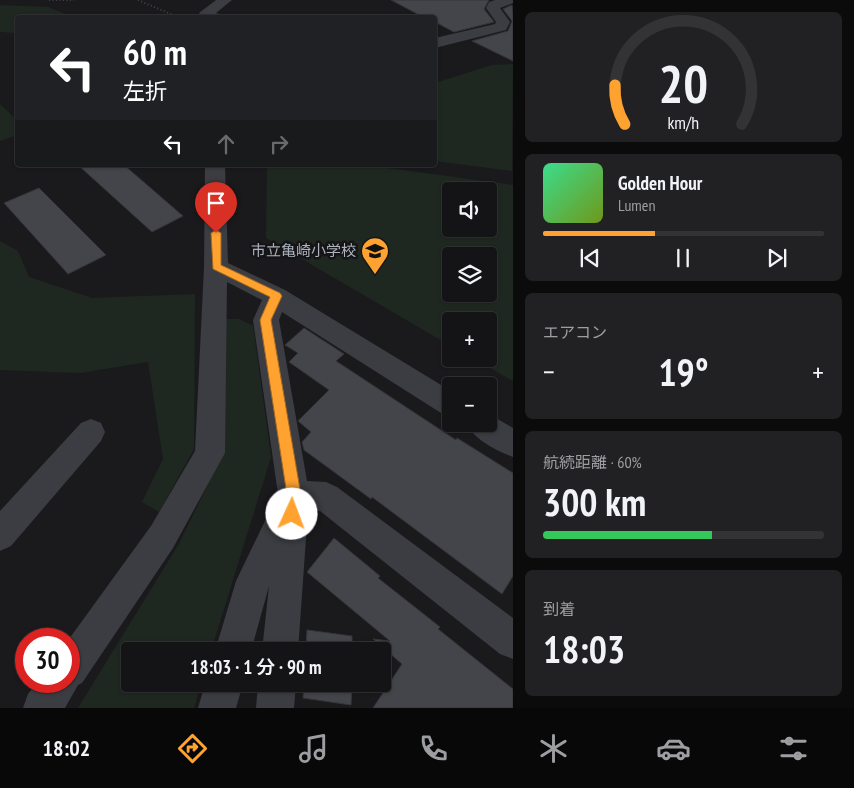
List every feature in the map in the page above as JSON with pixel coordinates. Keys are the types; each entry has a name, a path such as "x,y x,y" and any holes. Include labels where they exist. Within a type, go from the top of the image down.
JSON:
{"street":[{"path":"210,15 206,13 225,0"},
{"path":"437,43 501,27 503,22 493,8 494,5 508,0"},
{"path":"80,654 162,537 210,452 216,267 215,167"},
{"path":"216,267 276,296 442,399"},
{"path":"276,296 266,320 294,495 281,642"},
{"path":"0,535 91,432"},
{"path":"494,432 513,444"},
{"path":"294,495 326,497 513,641"},
{"path":"236,642 253,581 294,495"},
{"path":"216,708 221,692"},
{"path":"275,708 276,692"},
{"path":"42,708 53,693"}],"path":[{"path":"49,0 74,0"},
{"path":"138,0 173,15"}],"shaded area":[{"path":"0,5 48,7 68,15 15,15 15,33 0,32"},
{"path":"513,64 512,171 437,161 437,82 492,65"},
{"path":"0,104 15,118 15,136 0,141"},
{"name":"市立亀崎小学校","path":"267,167 380,167 491,182 442,182 442,237 497,237 497,183 513,185 513,381 488,367 497,367 497,312 442,312 442,341 266,238"},
{"path":"0,241 18,251 29,277 92,298 195,294 194,449 159,512 142,502 163,459 148,362 80,373 0,370"},
{"path":"223,319 239,319 253,326 271,457 214,642 121,642 121,692 199,692 194,708 78,708 180,542 224,451"}],"building":[{"path":"391,0 489,0 484,9 494,22 454,32 437,23 437,15 419,15"},
{"path":"512,5 513,61 472,41 508,31 512,21 503,9"},
{"path":"80,167 126,167 183,216 152,232"},
{"path":"39,188 106,255 68,274 4,203"},
{"path":"304,328 344,354 336,361 442,432 456,440 457,438 513,473 513,576 502,594 372,497 371,499 304,450 302,442 311,432 298,421 329,390 289,362 298,353 285,345"},
{"path":"334,538 380,576 378,578 440,627 438,629 513,689 513,708 373,708 384,692 391,692 391,681 402,664 391,655 391,642 376,642 373,639 390,641 307,572"},
{"path":"307,630 352,636 352,642 306,642"},
{"path":"303,692 352,692 351,705 303,698"}],"place":[{"name":"市立亀崎小学校","path":"375,275"}],"route":[{"path":"216,233 216,267 276,296 266,320 294,495 292,514"}]}
